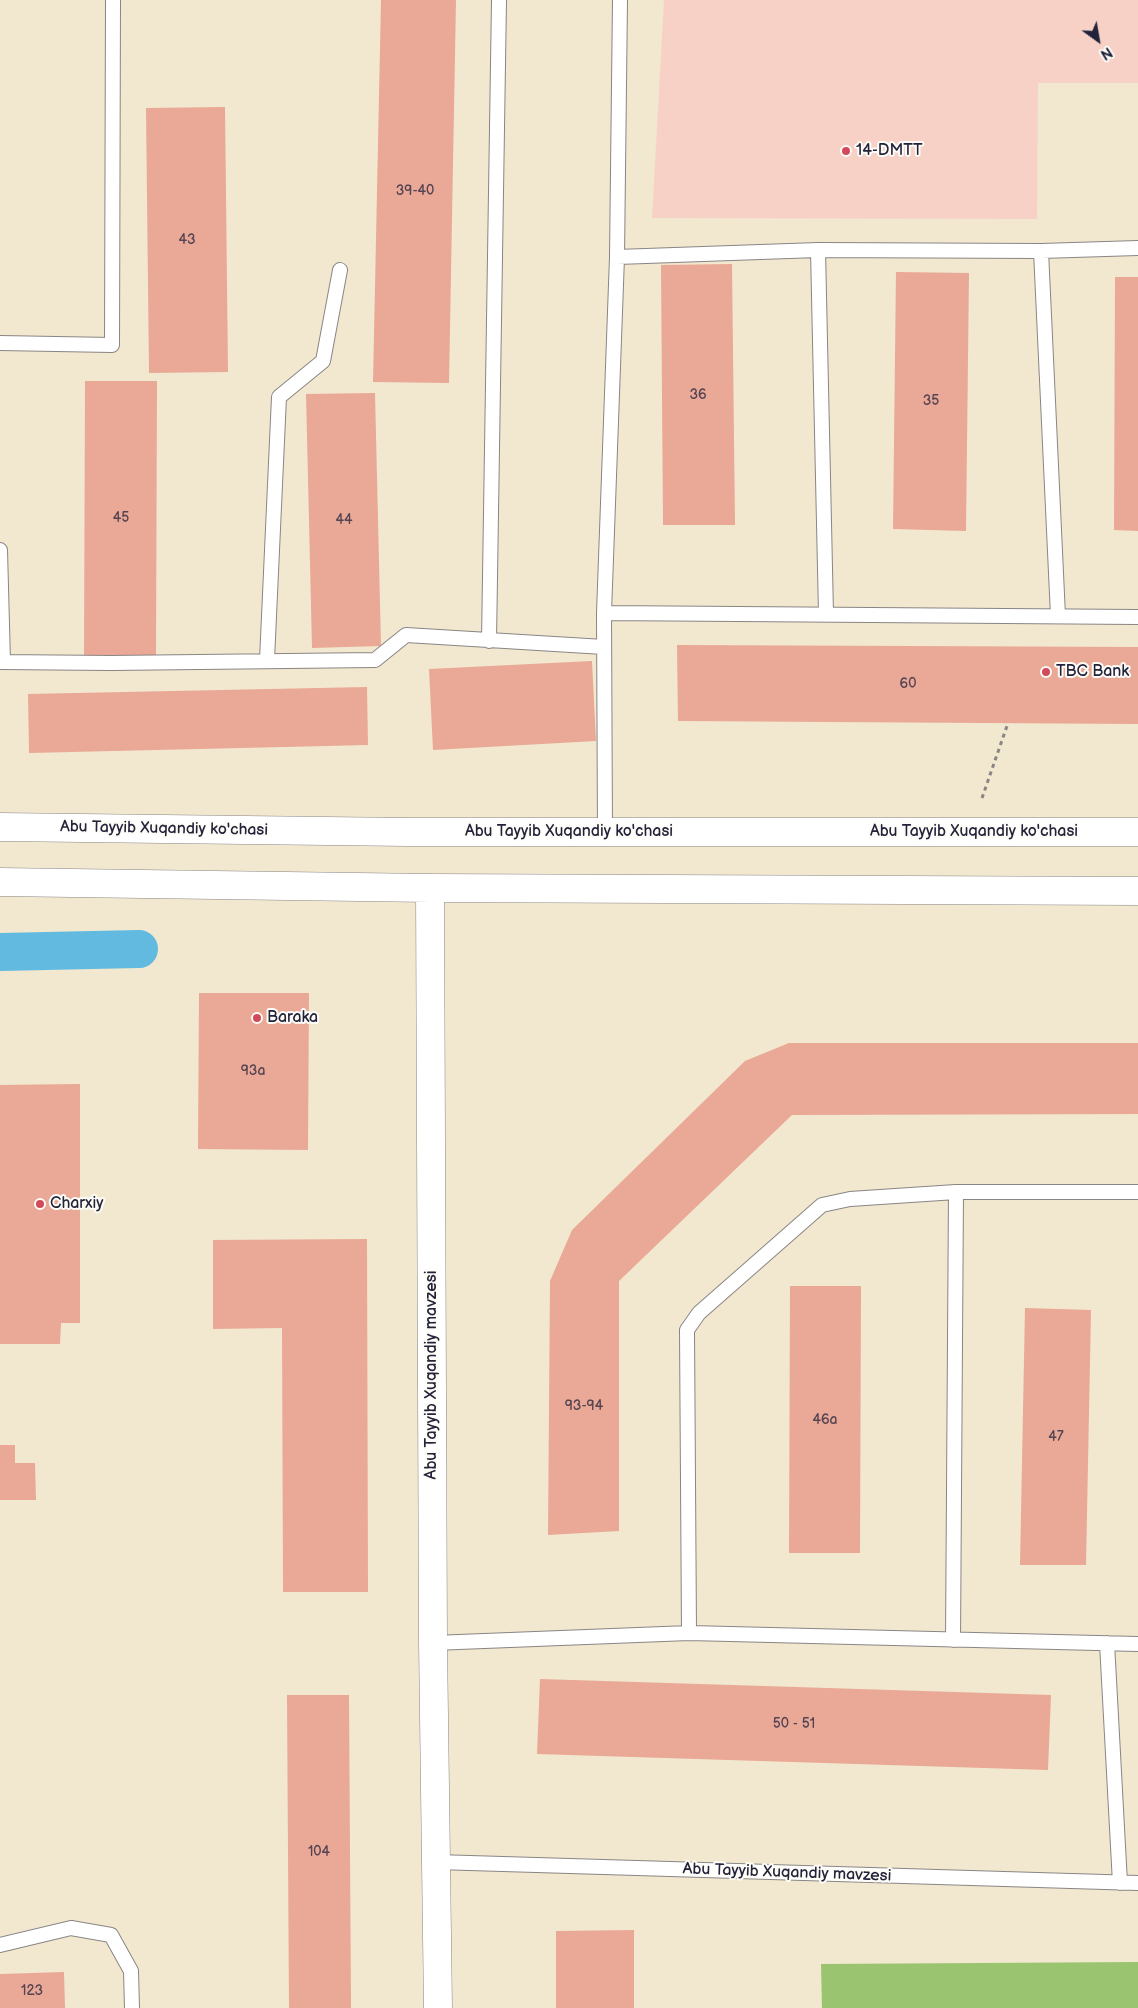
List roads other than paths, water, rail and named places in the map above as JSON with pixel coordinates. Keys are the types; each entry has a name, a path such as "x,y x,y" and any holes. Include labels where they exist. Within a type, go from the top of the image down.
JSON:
{"main road":[{"name":"Abu Tayyib Xuqandiy ko'chasi","path":"0,827 604,833 1138,832"},
{"path":"0,882 430,888 1138,891"},
{"name":"Abu Tayyib Xuqandiy mavzesi","path":"430,888 433,1643 438,2008"}],"lane":[{"path":"0,343 112,345 113,0"},
{"path":"489,641 499,0"},
{"path":"604,833 604,613 617,256 620,0"},
{"path":"617,256 818,250 1041,251 1138,248"},
{"path":"818,250 826,614"},
{"path":"1041,251 1058,616"},
{"path":"267,660 280,397 323,361 340,270"},
{"path":"0,550 2,662 111,663 375,660 406,635 604,647"},
{"path":"604,613 1138,617"},
{"path":"689,1633 687,1330 699,1312 822,1205 850,1199 956,1192 1138,1192"},
{"path":"953,1640 956,1192"},
{"path":"433,1643 689,1633 1138,1644"},
{"path":"1107,1643 1120,1883"},
{"name":"Abu Tayyib Xuqandiy mavzesi","path":"436,1862 1138,1883"},
{"path":"0,1945 71,1928 111,1935 131,1971 132,2008"}],"waterway":[{"path":"0,952 139,949"}],"place":[{"name":"14-DMTT","path":"846,151"},
{"name":"TBC Bank","path":"1046,672"},
{"name":"Baraka","path":"257,1018"},
{"name":"Charxiy","path":"40,1204"}]}
